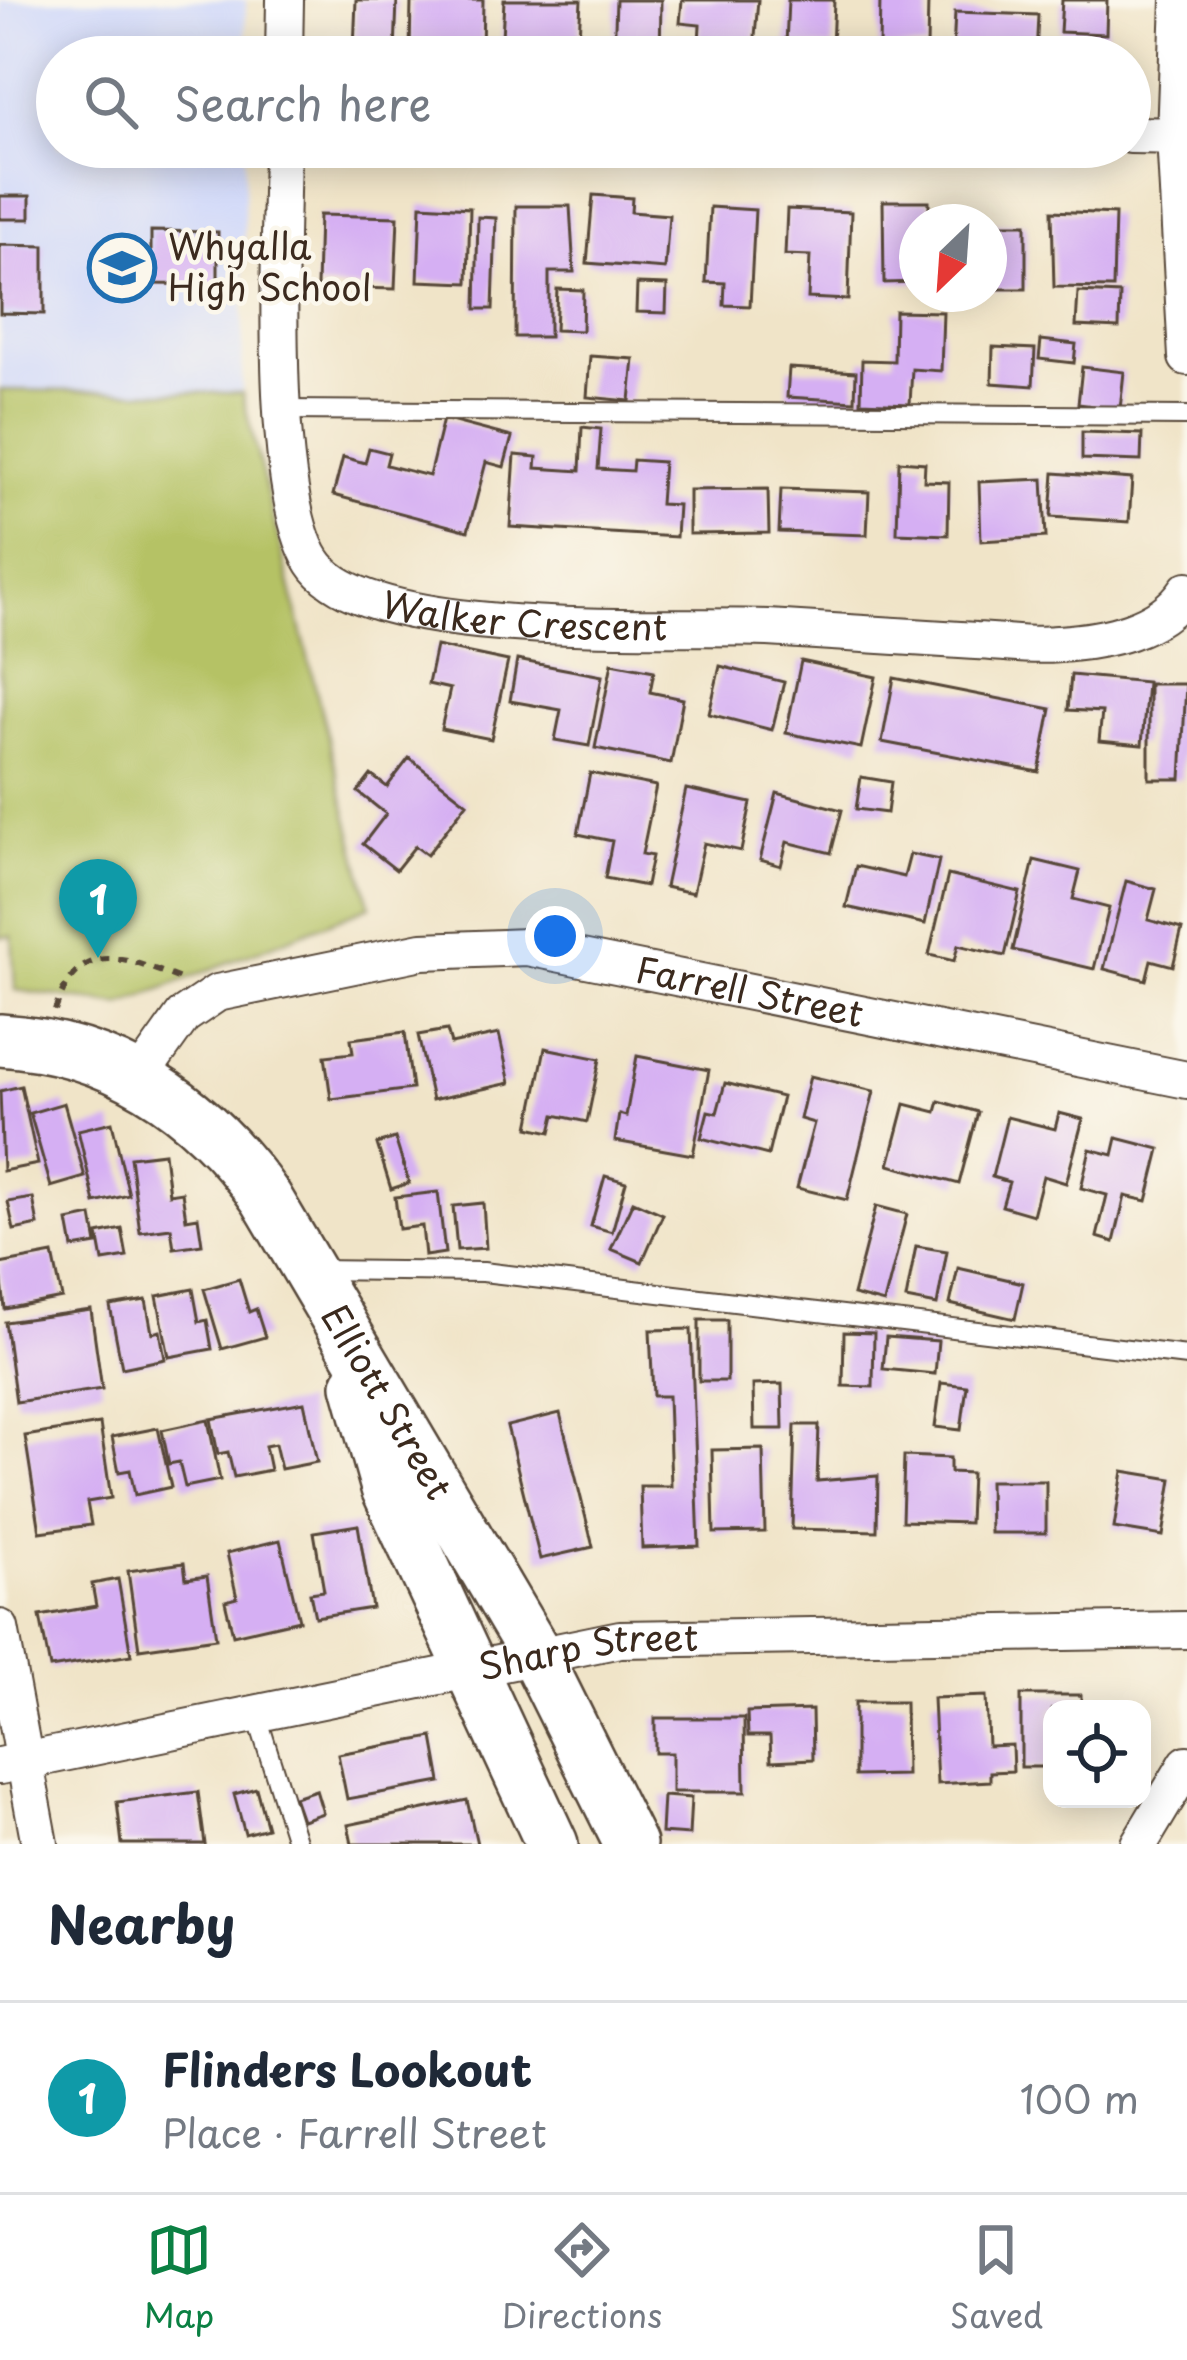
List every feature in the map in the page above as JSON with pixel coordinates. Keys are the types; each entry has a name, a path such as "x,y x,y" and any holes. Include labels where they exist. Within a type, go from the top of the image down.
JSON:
{"main road":[{"path":"22,1041 89,1054 138,1079 229,1145 342,1327"},
{"name":"Elliott Street","path":"342,1327 535,1653 630,1844"},
{"name":"Elliott Street","path":"342,1327 387,1488 551,1844"}],"street":[{"path":"284,36 285,0"},
{"path":"1180,0 1187,357"},
{"path":"1151,135 1181,136"},
{"name":"Walker Crescent","path":"282,168 280,410 304,546 330,580 355,595 591,629 763,628 1055,645 1132,630 1180,613"},
{"name":"Farrell Street","path":"138,1079 183,1016 218,993 422,951 527,946 1187,1080"},
{"path":"0,1628 12,1764 40,1844"},
{"name":"Sharp Street","path":"12,1764 620,1639 1187,1630"},
{"path":"1139,1844 1187,1764"}],"lane":[{"path":"280,410 1187,416"},
{"path":"308,1270 483,1272 1187,1355"},
{"path":"256,1713 297,1844"}],"path":[{"path":"22,1041 71,974 98,958 137,962 218,993"}],"shaded area":[{"name":"Whyalla High School","path":"0,0 246,0 245,36 36,36 36,168 245,168 242,393 0,390"}],"green space":[{"path":"0,390 242,393 370,906 121,1005 15,990 12,936 0,937"}],"building":[{"path":"356,0 397,0 396,36 355,36"},
{"path":"483,0 482,36 410,36 411,2"},
{"path":"504,0 581,0 579,36 502,36"},
{"path":"616,0 661,0 660,36 615,36"},
{"path":"682,0 758,0 755,36 699,36 700,25 680,23"},
{"path":"788,0 834,0 832,36 786,36"},
{"path":"880,0 928,0 927,36 879,36"},
{"path":"1062,0 1107,0 1106,34 1060,32"},
{"path":"955,12 1038,15 1037,36 954,36"},
{"path":"593,195 632,198 631,212 669,215 665,269 587,263"},
{"path":"0,196 30,196 30,219 0,219"},
{"path":"883,201 929,201 899,204 899,283 884,283"},
{"path":"421,205 470,208 468,283 418,281"},
{"path":"516,206 570,206 574,272 549,272 549,337 515,337"},
{"path":"710,207 755,210 750,306 724,305 725,283 706,282"},
{"path":"787,209 851,212 848,300 808,298 810,256 785,255"},
{"path":"1052,211 1115,214 1113,288 1054,287"},
{"path":"319,215 398,217 395,289 317,287"},
{"path":"478,217 496,218 493,309 476,309"},
{"path":"1007,224 1026,224 1026,289 1007,289"},
{"path":"151,231 218,232 218,285 151,284"},
{"path":"0,245 44,246 44,314 0,313"},
{"path":"637,284 667,285 666,313 636,312"},
{"path":"557,289 583,290 582,331 555,330"},
{"path":"1078,292 1120,294 1119,328 1076,326"},
{"path":"895,311 943,312 941,371 912,369 910,404 861,402 862,360 894,361"},
{"path":"1041,340 1076,344 1074,363 1039,359"},
{"path":"993,347 1035,349 1033,386 992,383"},
{"path":"590,356 634,359 630,401 587,397"},
{"path":"1082,367 1124,372 1120,409 1078,404"},
{"path":"789,368 856,372 855,401 787,397"},
{"path":"443,419 512,437 504,467 486,462 468,531 333,495 343,457 365,463 369,448 389,453 386,465 429,476"},
{"path":"582,427 601,429 598,469 632,471 633,460 663,462 660,504 678,505 676,537 510,527 515,455 537,457 536,468 580,471"},
{"path":"1082,432 1142,434 1141,461 1082,459"},
{"path":"899,461 925,463 924,481 949,482 948,535 897,533"},
{"path":"1054,473 1132,479 1129,522 1051,517"},
{"path":"1043,479 1046,537 981,541 979,482"},
{"path":"768,489 769,533 689,534 689,490"},
{"path":"781,489 869,492 867,535 779,532"},
{"path":"436,646 508,661 491,739 441,729 450,689 428,684"},
{"path":"517,660 602,676 589,746 555,740 561,710 510,701"},
{"path":"801,661 876,677 861,748 786,733"},
{"path":"612,663 654,671 650,692 683,699 671,763 595,748"},
{"path":"720,666 784,682 772,730 709,714"},
{"path":"1071,675 1147,682 1142,745 1099,741 1102,712 1068,710"},
{"path":"894,678 1051,709 1039,772 882,742"},
{"path":"1149,684 1186,684 1181,779 1149,779"},
{"path":"409,758 467,803 427,855 415,846 396,870 363,844 386,814 358,792 371,775 387,787"},
{"path":"590,773 656,786 642,854 652,856 646,886 605,878 612,841 578,834"},
{"path":"861,777 891,782 887,813 856,809"},
{"path":"686,789 751,803 741,851 704,843 693,893 665,887"},
{"path":"777,793 842,810 831,853 787,842 781,866 760,860"},
{"path":"910,854 939,860 925,924 846,907 856,866 904,877"},
{"path":"1034,860 1080,871 1073,899 1109,908 1094,969 1013,950"},
{"path":"948,875 1020,892 1005,956 958,945 954,961 929,955"},
{"path":"1126,881 1156,889 1148,920 1182,929 1173,966 1151,960 1146,980 1104,969"},
{"path":"447,1030 451,1044 499,1034 510,1083 432,1100 418,1035"},
{"path":"405,1032 412,1089 331,1099 325,1056 353,1053 351,1039"},
{"path":"545,1048 600,1059 587,1122 555,1115 551,1132 529,1127"},
{"path":"637,1056 709,1070 693,1155 615,1141 619,1114 626,1116"},
{"path":"810,1076 874,1091 847,1200 797,1188 814,1123 800,1119"},
{"path":"725,1083 782,1097 768,1155 701,1138 708,1111 717,1113"},
{"path":"21,1086 38,1164 3,1171 0,1091"},
{"path":"939,1101 978,1112 959,1184 889,1165 905,1104 936,1112"},
{"path":"64,1103 85,1177 51,1187 30,1113"},
{"path":"1059,1113 1083,1119 1066,1183 1043,1176 1033,1215 1002,1206 1009,1182 992,1177 1007,1117 1055,1129"},
{"path":"112,1122 129,1195 95,1203 78,1130"},
{"path":"395,1138 409,1183 391,1189 377,1144"},
{"path":"1117,1138 1160,1149 1147,1201 1125,1196 1114,1242 1097,1237 1107,1195 1081,1188 1090,1149 1113,1155"},
{"path":"164,1153 169,1194 182,1192 186,1219 198,1217 202,1244 174,1248 171,1228 140,1232 130,1157"},
{"path":"605,1176 626,1182 612,1232 591,1226"},
{"path":"438,1192 445,1253 425,1256 422,1226 399,1229 395,1197"},
{"path":"33,1198 38,1225 14,1230 8,1202"},
{"path":"633,1201 663,1214 642,1262 611,1249"},
{"path":"483,1203 486,1248 457,1250 453,1206"},
{"path":"876,1206 907,1214 884,1303 853,1295"},
{"path":"92,1216 97,1244 73,1248 68,1221"},
{"path":"122,1229 127,1257 103,1261 98,1234"},
{"path":"916,1246 947,1251 937,1305 906,1299"},
{"path":"53,1254 62,1298 5,1309 0,1264"},
{"path":"958,1268 1023,1283 1015,1319 950,1304"},
{"path":"239,1279 249,1312 256,1309 265,1337 222,1349 204,1289"},
{"path":"193,1289 199,1322 207,1320 212,1349 169,1357 157,1296"},
{"path":"146,1300 152,1333 160,1331 165,1359 122,1368 110,1306"},
{"path":"91,1310 102,1389 16,1402 5,1322"},
{"path":"699,1320 727,1320 727,1381 699,1381"},
{"path":"691,1329 699,1546 642,1548 640,1486 671,1486 668,1396 653,1396 650,1330"},
{"path":"844,1332 874,1333 873,1387 843,1386"},
{"path":"886,1337 938,1341 935,1374 883,1369"},
{"path":"941,1383 967,1386 961,1430 935,1427"},
{"path":"782,1384 783,1429 754,1429 753,1385"},
{"path":"304,1402 317,1462 281,1469 275,1444 265,1446 270,1470 234,1477 228,1452 218,1454 211,1419"},
{"path":"560,1413 593,1547 540,1559 507,1426"},
{"path":"208,1420 220,1480 185,1487 179,1462 169,1464 162,1430"},
{"path":"100,1424 111,1498 87,1502 91,1525 40,1532 25,1436"},
{"path":"795,1425 819,1425 817,1481 878,1476 877,1531 792,1529"},
{"path":"158,1428 171,1487 135,1495 130,1470 119,1472 112,1437"},
{"path":"763,1449 765,1532 714,1533 712,1450"},
{"path":"904,1456 950,1458 950,1472 971,1473 969,1523 902,1521"},
{"path":"1123,1471 1172,1479 1163,1536 1114,1528"},
{"path":"989,1481 1046,1481 1046,1533 990,1533"},
{"path":"358,1525 372,1608 315,1617 310,1593 324,1591 314,1532"},
{"path":"280,1540 299,1620 233,1635 225,1601 237,1598 227,1553"},
{"path":"184,1563 186,1579 207,1576 216,1638 139,1649 128,1571"},
{"path":"118,1579 131,1655 50,1668 40,1616 96,1606 92,1584"},
{"path":"1021,1695 1081,1695 1081,1700 1043,1700 1043,1767 1021,1767"},
{"path":"986,1696 988,1746 1012,1745 1013,1771 990,1772 990,1781 937,1784 933,1698"},
{"path":"855,1702 905,1702 906,1775 855,1776"},
{"path":"812,1710 813,1759 771,1761 770,1736 748,1736 747,1712"},
{"path":"655,1718 744,1718 745,1792 672,1792 672,1753 655,1753"},
{"path":"433,1737 441,1782 347,1799 338,1754"},
{"path":"256,1788 267,1828 245,1834 234,1794"},
{"path":"316,1790 323,1813 302,1820 294,1797"},
{"path":"198,1792 205,1844 122,1844 117,1802"},
{"path":"663,1796 691,1798 689,1835 661,1833"},
{"path":"467,1800 477,1844 352,1844 348,1825"}],"place":[{"name":"Whyalla High School","path":"122,268"},
{"name":"Flinders Lookout","path":"98,958"}]}
